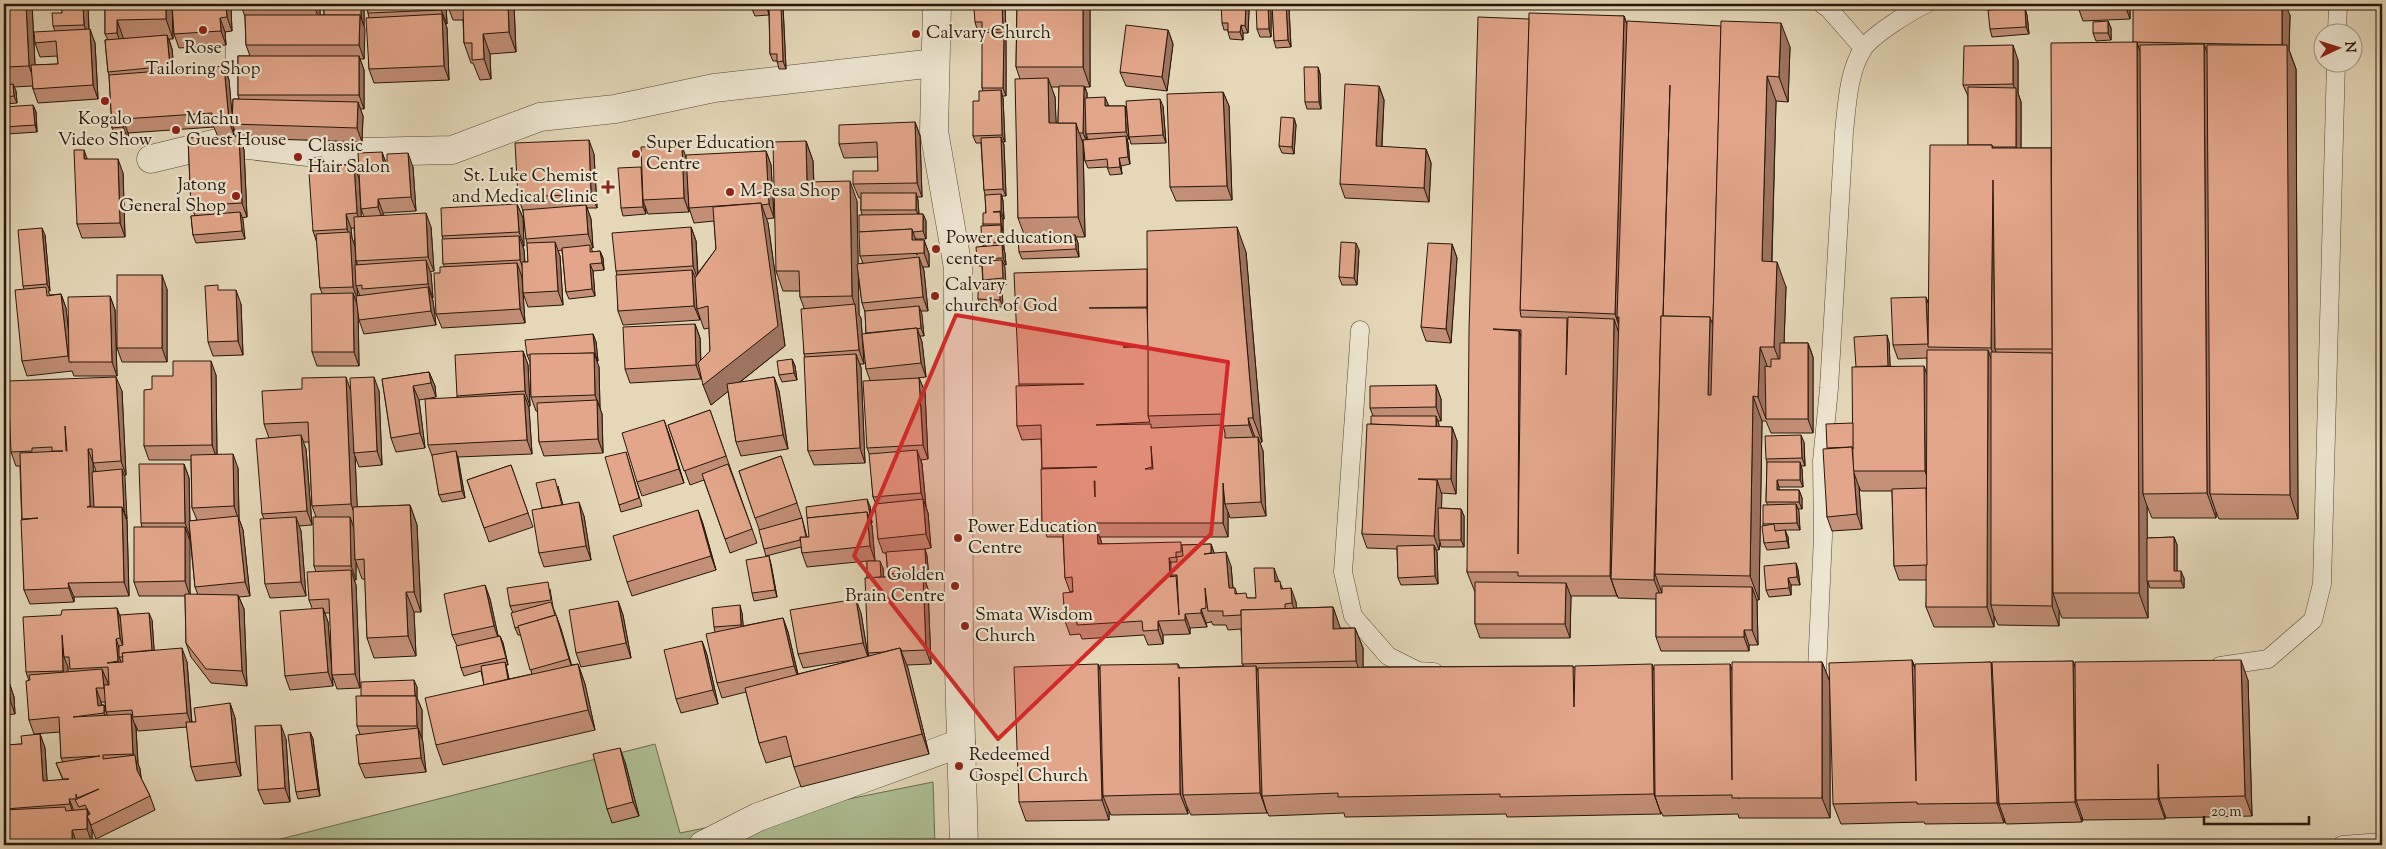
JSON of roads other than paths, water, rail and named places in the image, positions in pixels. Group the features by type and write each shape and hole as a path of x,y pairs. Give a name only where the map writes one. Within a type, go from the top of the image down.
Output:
{"street":[{"path":"234,144 240,63 240,4"},
{"path":"937,4 934,131 958,268 961,743 964,845"},
{"path":"151,159 221,142 317,153 452,150 540,117 615,109 714,88 935,63"},
{"path":"703,845 758,817 961,743"}],"lane":[{"path":"1822,4 1829,9 1864,48"},
{"path":"1817,670 1823,536 1822,462 1829,388 1844,132 1854,73 1864,48 1906,13 1926,4"},
{"path":"2337,22 2338,4"},
{"path":"2201,668 2268,659 2312,620 2322,584 2336,72"},
{"path":"1360,330 1343,572 1354,616 1388,656 1418,671 1452,673"},
{"path":"1797,670 1837,670"},
{"path":"2342,845 2382,842"}],"place":[{"name":"Rose Tailoring Shop","path":"203,30"},
{"name":"Calvary Church","path":"916,34"},
{"name":"Kogalo Video Show","path":"105,101"},
{"name":"Machu Guest House","path":"176,130"},
{"name":"Super Education Centre","path":"636,154"},
{"name":"Classic Hair Salon","path":"298,157"},
{"name":"St. Luke Chemist and Medical Clinic","path":"608,187"},
{"name":"M-Pesa Shop","path":"730,192"},
{"name":"Jatong General Shop","path":"236,196"},
{"name":"Power education center","path":"936,249"},
{"name":"Calvary church of God","path":"935,296"},
{"name":"Power Education Centre","path":"958,538"},
{"name":"Golden Brain Centre","path":"955,586"},
{"name":"Smata Wisdom Church","path":"965,626"},
{"name":"Redeemed Gospel Church","path":"959,766"}]}
